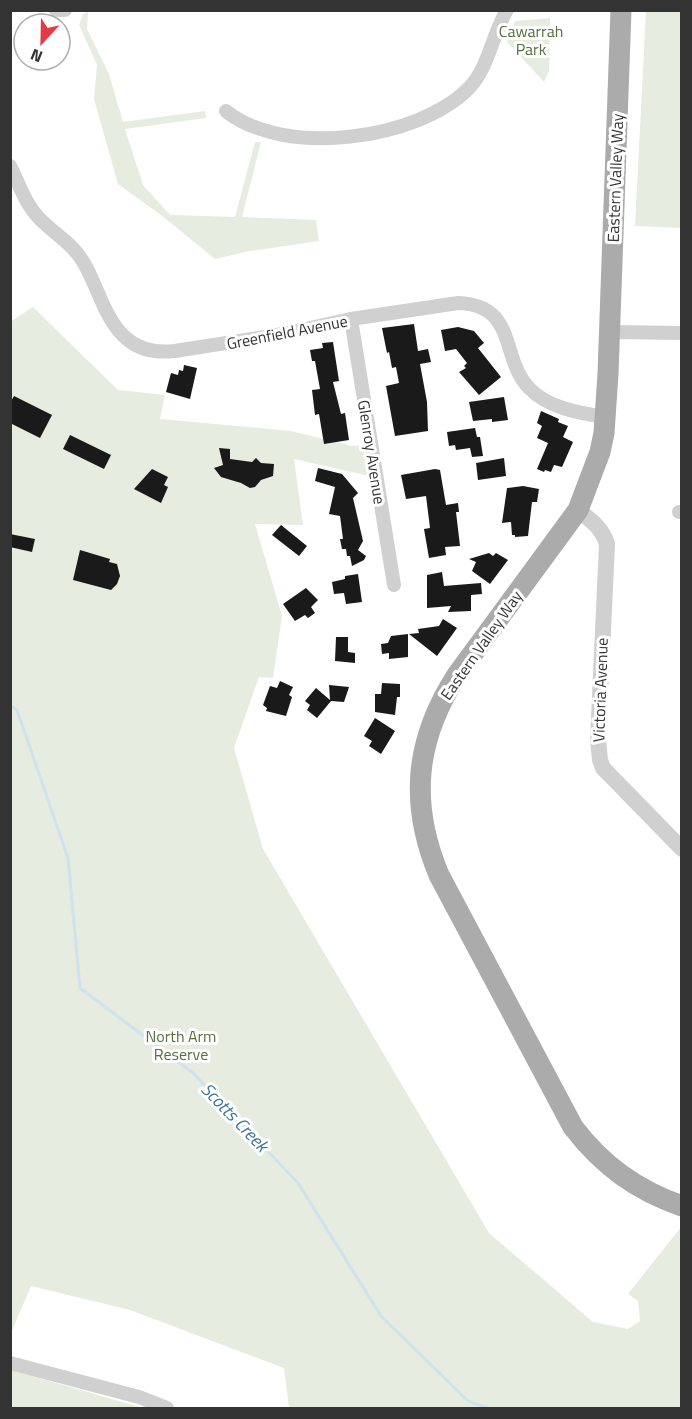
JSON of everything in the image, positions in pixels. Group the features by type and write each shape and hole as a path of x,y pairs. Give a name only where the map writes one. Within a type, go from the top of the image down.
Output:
{"main road":[{"name":"Eastern Valley Way","path":"621,10 610,332 605,417 600,452 579,510 457,675 441,702 429,728 419,789 421,815 432,858 448,893 573,1127 603,1161 622,1177 642,1190 681,1206"}],"street":[{"path":"56,10 65,10"},
{"path":"226,111 238,121 256,130 288,136 349,136 381,132 411,123 446,108 471,86 482,71 507,10"},
{"name":"Greenfield Avenue","path":"10,166 28,204 38,217 71,245 83,261 115,326 127,340 142,349 158,352 185,350 273,336 351,319 469,303 491,314 505,333 518,371 530,390 567,409 605,417"},
{"name":"Glenroy Avenue","path":"351,319 393,585"},
{"path":"610,332 681,333"},
{"name":"Victoria Avenue","path":"579,510 604,534 607,544 598,739 600,760 610,776 681,849"},
{"path":"10,1363 139,1397 167,1408"}],"green space":[{"path":"646,11 681,11 681,228 635,226"},
{"path":"88,12 87,29 109,74 123,122 205,111 206,118 125,129 143,185 170,215 235,217 255,142 261,142 242,217 316,220 319,241 250,251 215,259 118,184 94,99 97,65 79,25 83,14"},
{"name":"Cawarrah Park","path":"550,18 549,71 544,82 507,42 515,21"},
{"name":"North Arm Reserve","path":"33,307 118,390 165,395 160,419 291,431 352,446 362,445 369,476 294,459 303,525 255,524 282,616 273,678 259,677 234,748 263,849 489,1233 593,1322 628,1329 640,1321 638,1301 628,1294 681,1227 681,1408 289,1408 284,1368 130,1310 31,1286 11,1333 10,322"},
{"path":"11,1370 143,1408 11,1408"}],"building":[{"path":"414,324 418,351 428,349 431,362 420,364 427,402 428,431 395,436 386,386 399,383 396,367 392,368 389,352 387,353 382,328"},
{"path":"458,327 474,331 484,343 478,348 501,377 479,395 459,372 466,368 464,366 467,363 456,349 445,351 441,330"},
{"path":"333,342 339,381 333,382 341,414 345,413 349,440 324,444 319,414 315,415 312,390 320,389 315,361 312,361 310,350 323,348 322,343"},
{"path":"184,365 197,368 190,399 166,392 171,373 178,375 179,370 183,371"},
{"path":"14,396 52,415 40,438 10,423 10,403"},
{"path":"504,397 508,420 473,421 469,402"},
{"path":"541,411 568,426 563,437 573,442 562,467 554,465 551,472 537,469 548,443 537,438 542,426 537,423"},
{"path":"475,428 477,437 480,437 483,456 472,457 470,448 456,450 455,445 449,446 447,432"},
{"path":"70,435 111,455 104,469 63,449"},
{"path":"219,448 230,449 230,459 252,462 256,458 261,463 274,464 273,476 261,480 255,487 250,488 221,477 214,468 223,465"},
{"path":"504,458 506,476 478,480 476,463"},
{"path":"318,468 342,474 358,493 353,498 363,541 358,550 366,556 364,560 352,566 346,549 342,549 340,516 329,514 335,487 315,481"},
{"path":"152,469 168,477 164,485 168,487 161,503 134,489"},
{"path":"440,470 446,505 458,503 459,512 456,512 460,546 445,547 446,555 429,558 424,529 430,528 426,496 406,499 401,475"},
{"path":"523,486 539,489 537,502 532,502 528,536 515,537 512,535 511,522 502,523 507,488"},
{"path":"281,525 307,546 299,556 272,535"},
{"path":"10,534 35,539 32,552 10,547"},
{"path":"80,550 110,559 109,562 117,564 120,576 117,584 111,590 73,580"},
{"path":"489,553 493,556 496,553 508,560 490,584 472,571 476,562 469,559"},
{"path":"442,572 444,586 481,583 482,594 471,595 471,611 448,612 451,606 427,608 427,575"},
{"path":"358,574 362,602 346,604 344,593 334,594 332,582 345,579 345,576"},
{"path":"306,588 318,600 311,607 315,613 308,618 305,615 295,621 283,604"},
{"path":"443,619 457,628 437,656 409,634 419,633 418,629 439,626"},
{"path":"408,634 408,657 389,659 389,653 382,654 381,644 388,643 391,636"},
{"path":"336,637 348,637 348,652 355,653 355,663 335,661"},
{"path":"280,681 293,687 289,695 292,697 286,716 266,711 267,708 263,705 270,686 277,688"},
{"path":"382,683 400,684 400,697 397,697 395,715 375,712 375,694 381,694"},
{"path":"329,685 349,687 344,702 331,701 317,718 307,710 310,705 305,701 316,688 330,700"},
{"path":"375,718 395,731 381,754 369,746 372,741 364,736"}],"waterway":[{"name":"Scotts Creek","path":"10,705 17,710 68,858 80,988 193,1073 298,1183 381,1316 468,1401 487,1408"}]}
